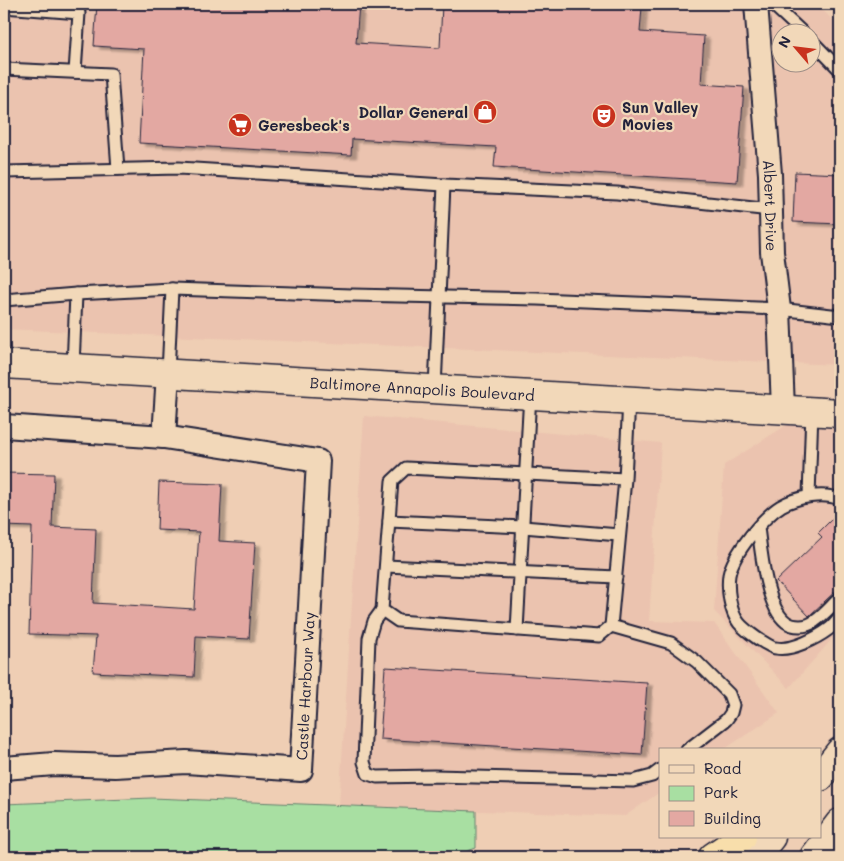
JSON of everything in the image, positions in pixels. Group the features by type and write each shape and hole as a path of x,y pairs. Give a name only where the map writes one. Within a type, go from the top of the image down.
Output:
{"highway":[{"path":"713,857 741,838"}],"main road":[{"name":"Baltimore Annapolis Boulevard","path":"4,364 840,412"},
{"path":"822,774 840,752"},
{"path":"814,857 840,823"},
{"path":"755,857 770,838"}],"street":[{"name":"Albert Drive","path":"756,4 770,174 772,252 779,308 783,409"},
{"path":"164,437 168,372"},
{"name":"Castle Harbour Way","path":"4,426 164,437 318,461 301,770 186,762 115,766 54,764 4,768"}],"lane":[{"path":"772,4 791,22"},
{"path":"4,7 79,13 75,72"},
{"path":"822,51 840,70"},
{"path":"4,69 111,74 118,169"},
{"path":"4,172 179,168 444,185 617,193 771,210"},
{"path":"435,388 444,185"},
{"path":"168,372 172,288"},
{"path":"4,300 172,288 779,308 840,316"},
{"path":"73,367 76,294"},
{"path":"517,630 530,394"},
{"path":"382,610 398,621 599,636 611,626 629,400"},
{"path":"809,496 812,411"},
{"path":"624,479 406,468 392,481 382,610 374,621 369,638 364,762 368,774 376,776 633,780 652,776 659,771"},
{"path":"840,499 834,496 809,496 782,506 767,516 736,556 729,575 729,600 738,623 757,639 776,648 798,646 830,628 840,618"},
{"path":"389,521 619,535"},
{"path":"758,527 762,564 767,586 778,614 786,622 794,626 805,626 814,622 840,598"},
{"path":"386,566 616,577"},
{"path":"611,626 671,643 697,662 729,694 734,705 726,720 690,748"}],"shaded area":[{"path":"4,4 816,4 840,27 840,365 4,329"},
{"path":"840,391 840,630 789,688 714,611 724,465"},
{"path":"364,416 661,443 649,621 714,623 779,713 726,748 659,748 659,793 625,816 339,806"}],"green space":[{"path":"152,798 476,811 476,848 451,857 4,857 4,804"}],"building":[{"path":"97,4 359,4 356,43 440,48 442,4 583,4 642,7 640,32 704,36 701,84 744,87 737,182 494,167 496,147 352,139 351,155 139,143 144,49 94,46"},
{"path":"795,172 840,174 840,224 793,222"},
{"path":"4,473 54,474 52,527 96,529 93,603 194,609 199,532 157,530 159,482 222,484 219,541 255,543 249,639 196,636 194,677 93,672 96,636 29,634 32,527 4,526"},
{"path":"840,511 840,587 809,616 776,581 822,537 818,533"},
{"path":"385,667 647,683 642,755 380,739"}],"place":[{"name":"Dollar General","path":"485,112"},
{"name":"Sun Valley Movies","path":"604,116"},
{"name":"Geresbeck's","path":"240,125"}]}
